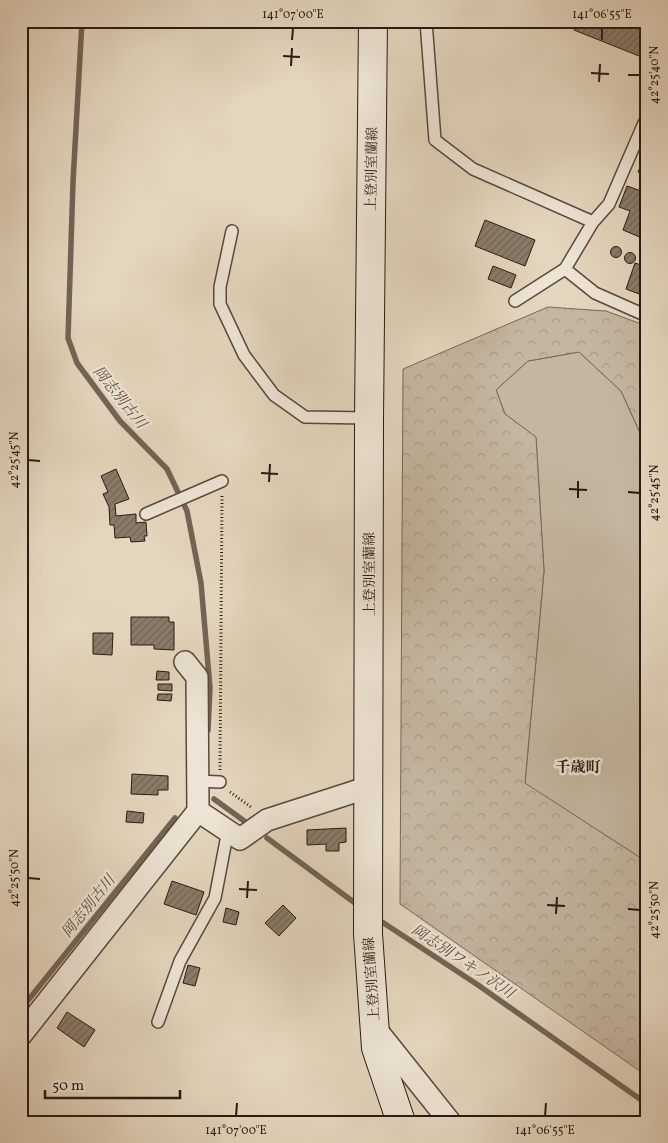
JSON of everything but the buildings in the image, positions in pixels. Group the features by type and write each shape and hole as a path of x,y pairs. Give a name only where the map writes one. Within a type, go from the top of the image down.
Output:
{"main road":[{"name":"上登別室蘭線","path":"373,21 369,418 368,934 376,1048 401,1122"}],"street":[{"path":"21,1035 198,811 196,781 197,678 185,662"},
{"path":"198,811 240,839 267,820 369,787"},
{"path":"374,1028 450,1122"}],"lane":[{"path":"426,21 435,140 473,169 593,222"},
{"path":"515,301 566,269 593,222 609,204 644,123 647,124"},
{"path":"232,231 220,287 220,304 244,355 274,395 305,417 369,418"},
{"path":"566,269 595,293 647,316"},
{"path":"146,514 222,481"},
{"path":"196,781 220,782"},
{"path":"158,1022 180,961 215,898 228,830"}],"path":[{"path":"222,481 220,782 267,820"}],"green space":[{"path":"548,307 606,311 647,326 647,448 621,391 579,352 528,361 496,390 505,414 536,437 544,571 525,783 647,862 647,1076 400,904 403,369"},
{"path":"579,352 621,391 647,448 647,862 525,784 544,571 536,438 505,414 496,390 528,361"}],"waterway":[{"name":"岡志別古川","path":"82,21 73,182 68,338 77,363 120,421 167,469 187,511 201,583 210,688 208,730"},
{"name":"岡志別ワキノ沢川","path":"214,799 247,823"},
{"name":"岡志別古川","path":"21,1009 175,818"},
{"name":"岡志別ワキノ沢川","path":"267,838 359,906"},
{"name":"岡志別ワキノ沢川","path":"376,918 478,985 647,1104"}],"district":[{"name":"千歳町","path":"578,767"}]}
